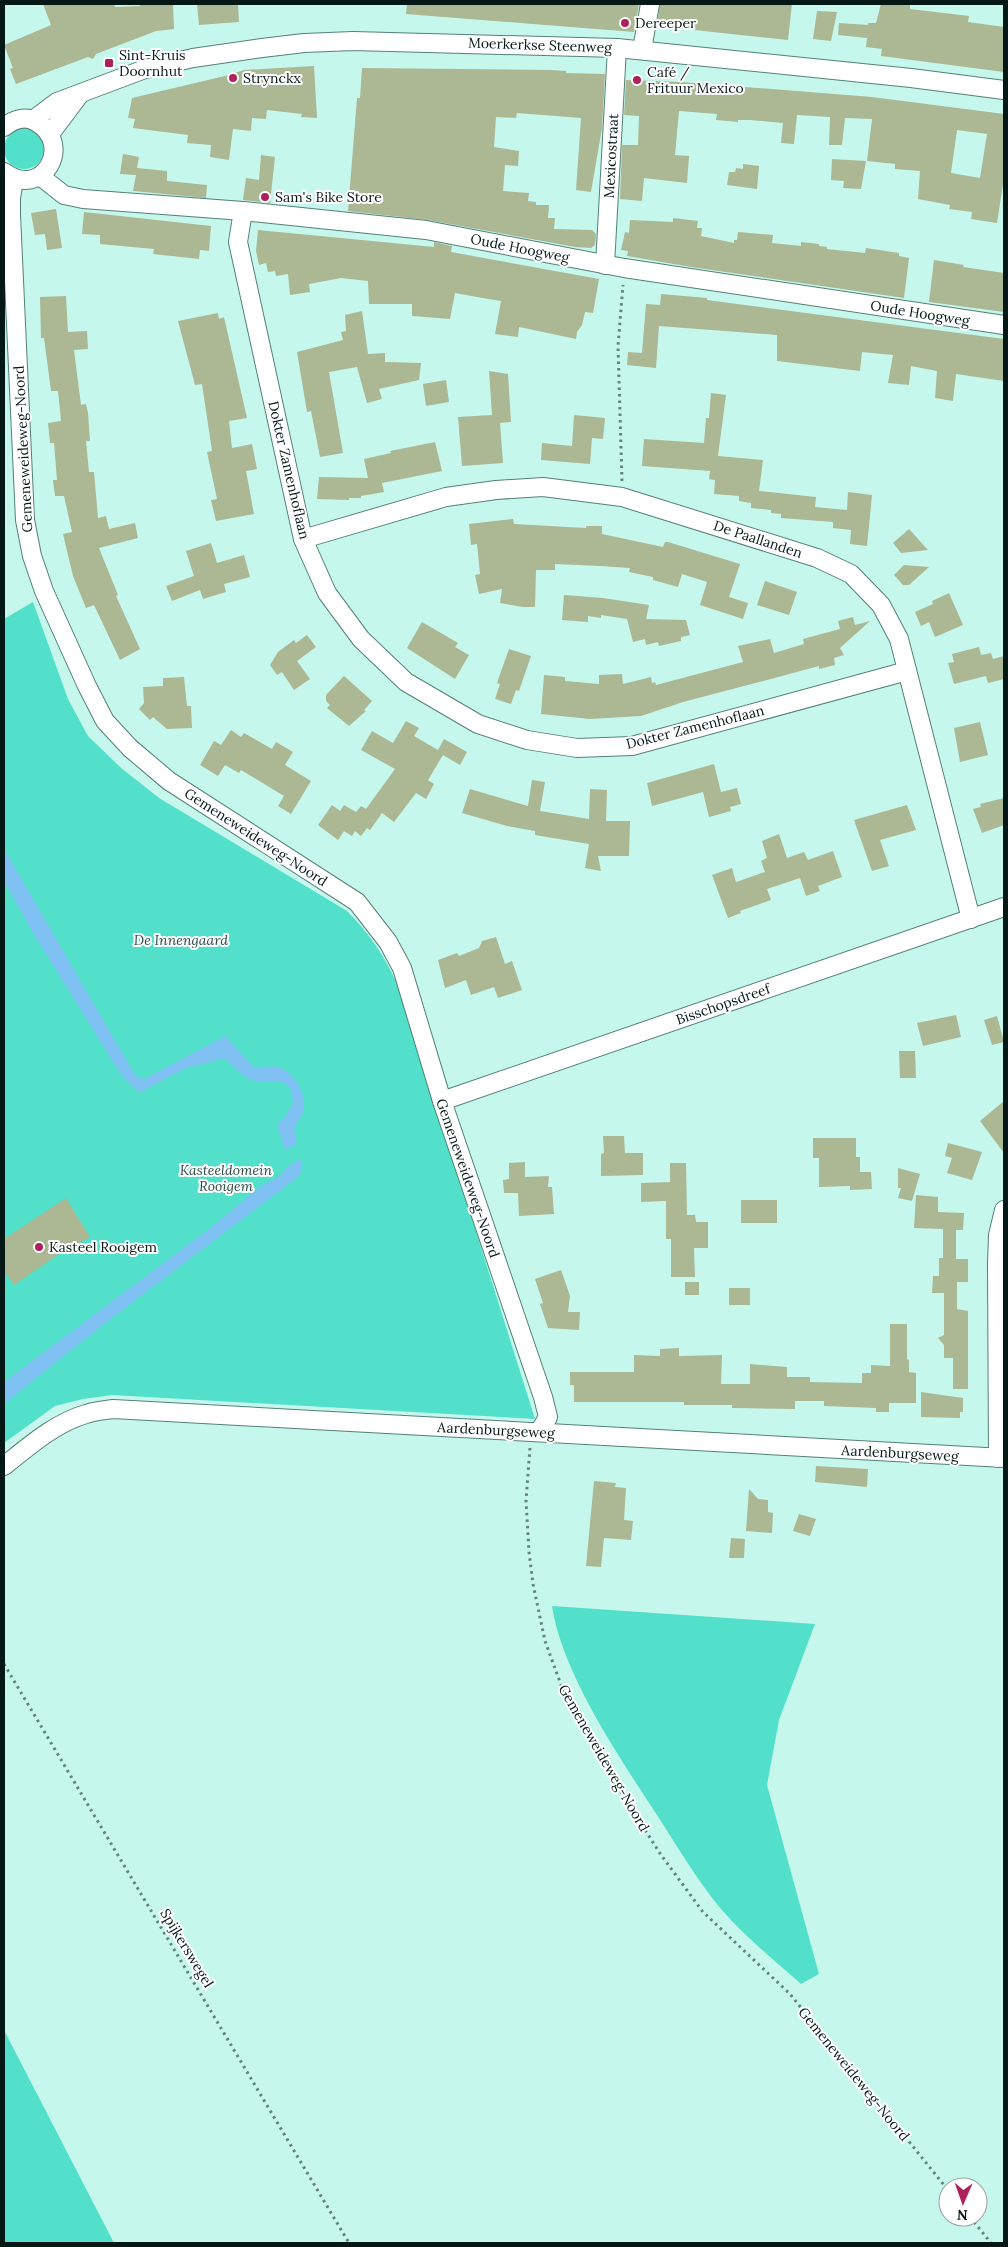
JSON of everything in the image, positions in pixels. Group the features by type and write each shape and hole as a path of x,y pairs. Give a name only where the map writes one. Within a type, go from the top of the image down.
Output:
{"street":[{"path":"642,50 650,4"},
{"name":"Moerkerkse Steenweg","path":"33,120 57,102 145,69 193,58 304,43 352,41 617,48 901,77 1004,90"},
{"name":"Mexicostraat","path":"605,264 617,48"},
{"path":"50,134 80,94"},
{"path":"6,120 24,118 33,120 43,126 50,134 54,147 51,163 40,176 29,181 9,176"},
{"name":"Gemeneweideweg-Noord","path":"9,176 25,520 32,556 44,590 86,686 105,721 130,748 169,781 357,902 388,942 402,968 442,1101 543,1397 548,1417 539,1432"},
{"name":"Oude Hoogweg","path":"40,176 64,195 83,199 243,211 426,230 624,268 1004,325"},
{"name":"Dokter Zamenhoflaan","path":"243,211 238,242 303,539 327,594 361,639 406,682 478,724 527,740 577,748 632,746 907,671"},
{"name":"De Paallanden","path":"303,539 446,497 496,490 543,487 622,497 817,558 851,574 881,605 899,639 970,919"},
{"name":"Bisschopsdreef","path":"442,1101 1004,907"},
{"path":"1001,1458 996,1263 998,1234 1004,1210"},
{"name":"Aardenburgseweg","path":"4,1466 32,1443 61,1424 86,1414 113,1409 1001,1458"}],"path":[{"path":"622,497 618,346 624,268"},
{"name":"Gemeneweideweg-Noord","path":"539,1432 531,1444 527,1474 526,1500 529,1552 545,1641 564,1693 645,1830 702,1912 790,1994 938,2178"},
{"name":"Spijkerswegel","path":"4,1664 349,2243"},
{"path":"978,2227 991,2243"}],"green space":[{"path":"28,129 35,132 41,138 44,149 43,157 35,166 28,169 20,169 13,166 5,157 4,145 7,138 16,130"},
{"name":"Kasteeldomein Rooigem","path":"33,602 68,699 88,736 120,767 159,798 347,911 364,929 385,959 401,993 535,1419 112,1395 83,1399 55,1406 4,1443 4,619"},
{"path":"552,1606 815,1624 779,1720 767,1785 819,1974 801,1984 739,1929 704,1886 626,1767 594,1714 567,1659"},
{"path":"4,2030 114,2243 4,2243"}],"water":[{"path":"4,849 135,1075 144,1079 225,1036 255,1068 278,1067 284,1069 294,1078 304,1101 303,1113 295,1130 297,1144 285,1150 277,1125 285,1117 293,1103 291,1090 282,1081 262,1082 249,1079 224,1058 184,1069 139,1093 122,1076 33,933 4,881"},
{"path":"302,1158 302,1173 294,1180 100,1327 4,1404 4,1382 213,1226 258,1188 282,1174 287,1167"}],"building":[{"path":"43,4 114,4 115,7 140,6 140,4 173,4 174,29 156,31 96,54 93,59 88,57 16,84 10,69 13,68 4,45 51,25"},
{"path":"197,4 238,4 239,22 199,25"},
{"path":"407,4 639,4 634,32 406,14"},
{"path":"660,4 792,4 788,40 657,26"},
{"path":"881,4 910,5 910,9 969,16 968,22 1004,27 1004,72 881,56 882,49 866,47 867,38 838,35 839,23 868,25 868,23 876,23"},
{"path":"817,11 837,12 831,41 813,39"},
{"path":"314,66 317,118 301,117 302,114 267,110 266,119 252,118 251,131 233,129 229,160 210,157 211,145 187,143 188,135 133,128 135,119 128,118 132,98 244,70"},
{"path":"362,68 551,70 566,71 566,73 605,74 602,128 591,192 576,190 581,118 517,113 516,118 496,117 494,147 519,151 518,166 505,165 503,191 529,193 528,201 536,202 536,205 549,205 548,218 555,218 554,229 592,230 596,234 595,245 591,248 575,247 428,220 348,211 357,98 360,98"},
{"path":"626,80 681,82 872,97 1004,114 1004,177 997,223 971,219 972,212 949,209 950,205 918,199 920,171 895,169 895,164 867,161 872,119 845,118 842,145 829,145 830,117 797,115 794,144 781,143 783,123 750,120 738,120 738,122 716,120 717,114 679,111 675,155 689,156 687,183 644,178 642,201 620,199 622,145 638,145 639,116 624,115","holes":["957,130 987,134 980,178 951,173"]},
{"path":"123,154 139,157 137,168 167,171 167,181 207,185 206,198 133,191 136,175 120,174"},
{"path":"261,155 275,157 270,203 243,200 246,178 259,180"},
{"path":"832,159 866,161 861,189 843,188 844,181 831,180"},
{"path":"743,164 759,166 757,189 727,185 729,172 735,172 736,168 743,169"},
{"path":"56,209 62,248 47,250 45,234 35,235 31,213"},
{"path":"84,212 211,226 209,251 200,250 199,259 153,254 154,249 100,244 100,235 82,234"},
{"path":"673,218 698,221 697,228 702,228 701,236 734,243 734,240 737,240 738,232 773,235 772,243 801,246 801,242 819,244 819,246 827,247 827,249 865,253 866,248 899,253 899,256 909,258 904,298 691,267 627,256 628,251 621,250 625,232 629,233 630,220 673,222"},
{"path":"258,230 434,247 434,242 452,246 451,252 599,279 593,313 585,312 576,339 519,327 518,337 495,334 501,301 455,293 450,319 412,316 412,304 369,304 368,281 341,278 309,284 310,292 290,295 288,274 276,276 275,271 268,272 266,263 259,265 256,251"},
{"path":"934,260 964,265 963,267 1004,273 1004,312 929,302"},
{"path":"661,294 707,298 707,300 1004,339 1004,381 956,374 953,401 935,398 937,371 911,366 909,385 888,383 893,355 862,352 860,371 777,361 777,335 659,326 656,368 627,365 628,352 642,353 646,304 660,305"},
{"path":"66,296 68,332 87,331 88,349 74,350 81,405 86,404 88,413 90,441 86,441 89,472 94,472 98,518 106,516 109,529 135,523 138,538 99,548 118,595 116,596 140,649 120,660 94,605 86,608 73,576 63,534 72,532 64,496 55,496 53,480 57,480 54,443 50,443 48,423 61,421 58,391 51,391 44,338 41,338 40,297"},
{"path":"362,311 368,354 385,353 385,362 421,363 419,380 379,389 382,399 367,403 357,367 329,372 343,453 320,457 311,411 307,412 297,352 343,340 341,332 346,331 345,315"},
{"path":"218,313 219,319 224,317 247,418 229,421 232,448 252,444 257,469 246,471 254,514 216,521 211,500 217,499 207,452 212,451 202,384 195,385 178,321"},
{"path":"489,371 508,374 511,422 500,423 503,463 462,466 458,417 492,415"},
{"path":"446,380 449,402 426,406 423,384"},
{"path":"711,393 726,395 718,456 763,460 759,491 816,497 815,507 847,510 848,492 872,495 867,546 850,544 851,530 833,528 833,522 781,518 781,514 771,513 771,510 751,508 751,503 739,501 739,496 714,494 715,480 709,479 710,471 642,466 644,439 704,443"},
{"path":"574,415 605,418 603,439 592,438 590,464 541,460 542,443 572,446"},
{"path":"435,442 442,471 382,483 384,492 361,496 361,498 349,498 349,500 317,499 319,477 368,478 364,459 391,453 390,451"},
{"path":"513,519 514,524 586,528 586,526 602,526 602,534 663,547 665,542 668,542 740,564 729,597 748,603 743,619 700,605 707,582 682,574 678,587 653,580 653,577 629,572 630,568 555,564 555,570 536,570 535,607 500,603 502,589 479,594 475,575 480,574 477,544 471,545 469,524"},
{"path":"909,529 928,550 901,553 893,543"},
{"path":"211,543 217,563 244,555 250,577 224,584 226,592 203,599 200,590 172,601 166,586 194,576 186,551"},
{"path":"904,565 929,567 909,585 903,585 894,575"},
{"path":"765,581 797,592 789,615 757,605"},
{"path":"949,593 963,625 935,637 929,622 921,626 915,612 933,604 932,601"},
{"path":"564,595 603,598 649,605 646,619 686,620 690,635 681,637 681,641 659,646 658,642 646,645 645,639 633,642 627,619 601,615 601,618 588,616 588,622 562,620"},
{"path":"853,617 855,625 870,621 840,648 844,655 834,658 835,665 819,669 819,666 683,702 641,716 590,719 541,714 544,675 565,677 565,681 599,684 599,675 622,674 623,684 651,677 652,683 655,682 656,685 743,662 738,646 770,639 774,653 804,644 803,639 840,629 838,621"},
{"path":"422,622 458,643 455,647 469,655 455,679 407,648"},
{"path":"307,635 316,647 297,661 310,679 294,690 282,672 277,675 270,665 278,652 294,640 296,643"},
{"path":"979,647 981,655 991,653 993,659 1004,656 1004,679 988,683 986,676 954,684 948,663 954,662 952,654"},
{"path":"509,649 531,656 519,691 516,690 511,704 495,699 500,684 497,683"},
{"path":"344,676 372,701 364,710 366,711 349,726 327,708 330,705 326,701 326,695"},
{"path":"184,677 187,706 191,706 192,728 167,729 153,717 150,720 139,709 144,703 143,687 163,686 163,678"},
{"path":"406,721 419,728 414,736 438,750 444,739 467,752 460,765 443,755 428,780 434,784 426,799 416,793 394,822 382,813 370,830 367,828 361,836 355,831 352,836 344,831 338,840 318,825 332,805 340,811 344,805 356,812 361,806 366,809 395,769 361,750 372,731 393,743"},
{"path":"980,722 988,755 960,762 954,728"},
{"path":"231,730 241,737 244,733 272,749 276,742 293,752 285,765 311,781 291,814 278,806 284,796 241,770 239,773 225,765 218,776 200,765 214,741 221,745"},
{"path":"714,764 721,792 737,788 741,804 730,807 731,811 709,817 703,792 652,806 647,783"},
{"path":"532,780 545,782 540,811 589,819 590,789 607,790 606,821 630,821 629,856 598,856 601,871 585,868 589,844 535,835 535,831 507,826 462,813 470,789 528,806"},
{"path":"1004,798 1004,825 982,833 973,809 981,807 980,804"},
{"path":"907,805 916,830 880,840 889,866 872,871 854,820"},
{"path":"779,834 787,858 804,852 808,860 833,851 842,877 818,886 820,891 806,896 800,878 767,889 771,900 740,911 741,913 728,918 712,875 732,868 736,882 765,872 761,861 767,858 762,841"},
{"path":"496,937 505,964 512,961 522,990 498,998 494,987 471,995 466,980 445,988 438,960 457,953 459,956 479,948 482,941"},
{"path":"956,1015 961,1037 923,1046 917,1023"},
{"path":"997,1016 1004,1042 992,1045 984,1020"},
{"path":"899,1051 915,1051 916,1078 900,1078"},
{"path":"1004,1101 1004,1153 980,1121"},
{"path":"603,1136 624,1136 625,1153 643,1153 643,1175 601,1176 601,1154 604,1153"},
{"path":"813,1138 856,1138 856,1157 860,1157 860,1172 871,1172 872,1189 850,1190 850,1186 819,1187 819,1158 813,1158"},
{"path":"948,1143 982,1152 972,1180 947,1173 952,1158 945,1156"},
{"path":"525,1162 525,1177 549,1176 548,1187 552,1187 554,1214 519,1216 518,1193 504,1193 503,1180 509,1179 509,1163"},
{"path":"670,1163 686,1163 687,1215 695,1215 696,1222 708,1222 708,1248 694,1248 695,1277 671,1277 671,1239 666,1239 666,1201 641,1202 641,1183 670,1182"},
{"path":"898,1168 920,1174 912,1201 898,1198 901,1188 898,1188"},
{"path":"916,1195 938,1197 938,1212 964,1213 963,1230 956,1230 956,1259 968,1259 968,1282 957,1282 957,1309 968,1311 968,1389 953,1389 953,1358 944,1358 944,1345 938,1338 944,1335 944,1293 932,1293 933,1276 939,1276 939,1258 943,1258 943,1229 914,1228"},
{"name":"Kasteel Rooigem","path":"66,1198 90,1237 59,1254 14,1285 4,1271 4,1239"},
{"path":"741,1200 777,1200 777,1223 741,1223"},
{"path":"561,1270 570,1296 568,1312 580,1312 579,1330 548,1328 540,1304 543,1303 535,1279"},
{"path":"685,1282 699,1282 699,1295 685,1295"},
{"path":"729,1288 750,1288 750,1305 729,1305"},
{"path":"890,1324 907,1324 907,1359 909,1360 909,1372 916,1373 916,1403 889,1403 889,1412 876,1412 876,1408 824,1406 824,1401 795,1401 795,1409 732,1408 732,1405 684,1405 684,1402 574,1402 574,1385 570,1385 570,1372 634,1372 634,1355 660,1356 660,1349 679,1348 679,1356 722,1355 721,1384 750,1384 750,1364 787,1367 787,1377 810,1377 810,1382 862,1383 862,1373 871,1373 871,1365 890,1366"},
{"path":"921,1392 963,1398 963,1412 960,1412 960,1418 921,1417"},
{"path":"816,1466 868,1469 867,1487 815,1482"},
{"path":"594,1481 616,1483 615,1487 626,1488 624,1520 633,1521 631,1540 604,1538 601,1567 586,1566"},
{"path":"749,1489 758,1499 768,1500 768,1512 773,1513 772,1533 746,1531"},
{"path":"799,1514 816,1519 810,1536 793,1531"},
{"path":"731,1538 745,1539 744,1558 729,1558"}],"place":[{"name":"Dereeper","path":"625,23"},
{"name":"Sint-Kruis Doornhut","path":"109,63"},
{"name":"Strynckx","path":"233,78"},
{"name":"Café / Frituur Mexico","path":"637,80"},
{"name":"Sam's Bike Store","path":"265,197"},
{"name":"Kasteel Rooigem","path":"39,1247"}],"park label":[{"name":"De Innengaard","path":"181,940"}]}
